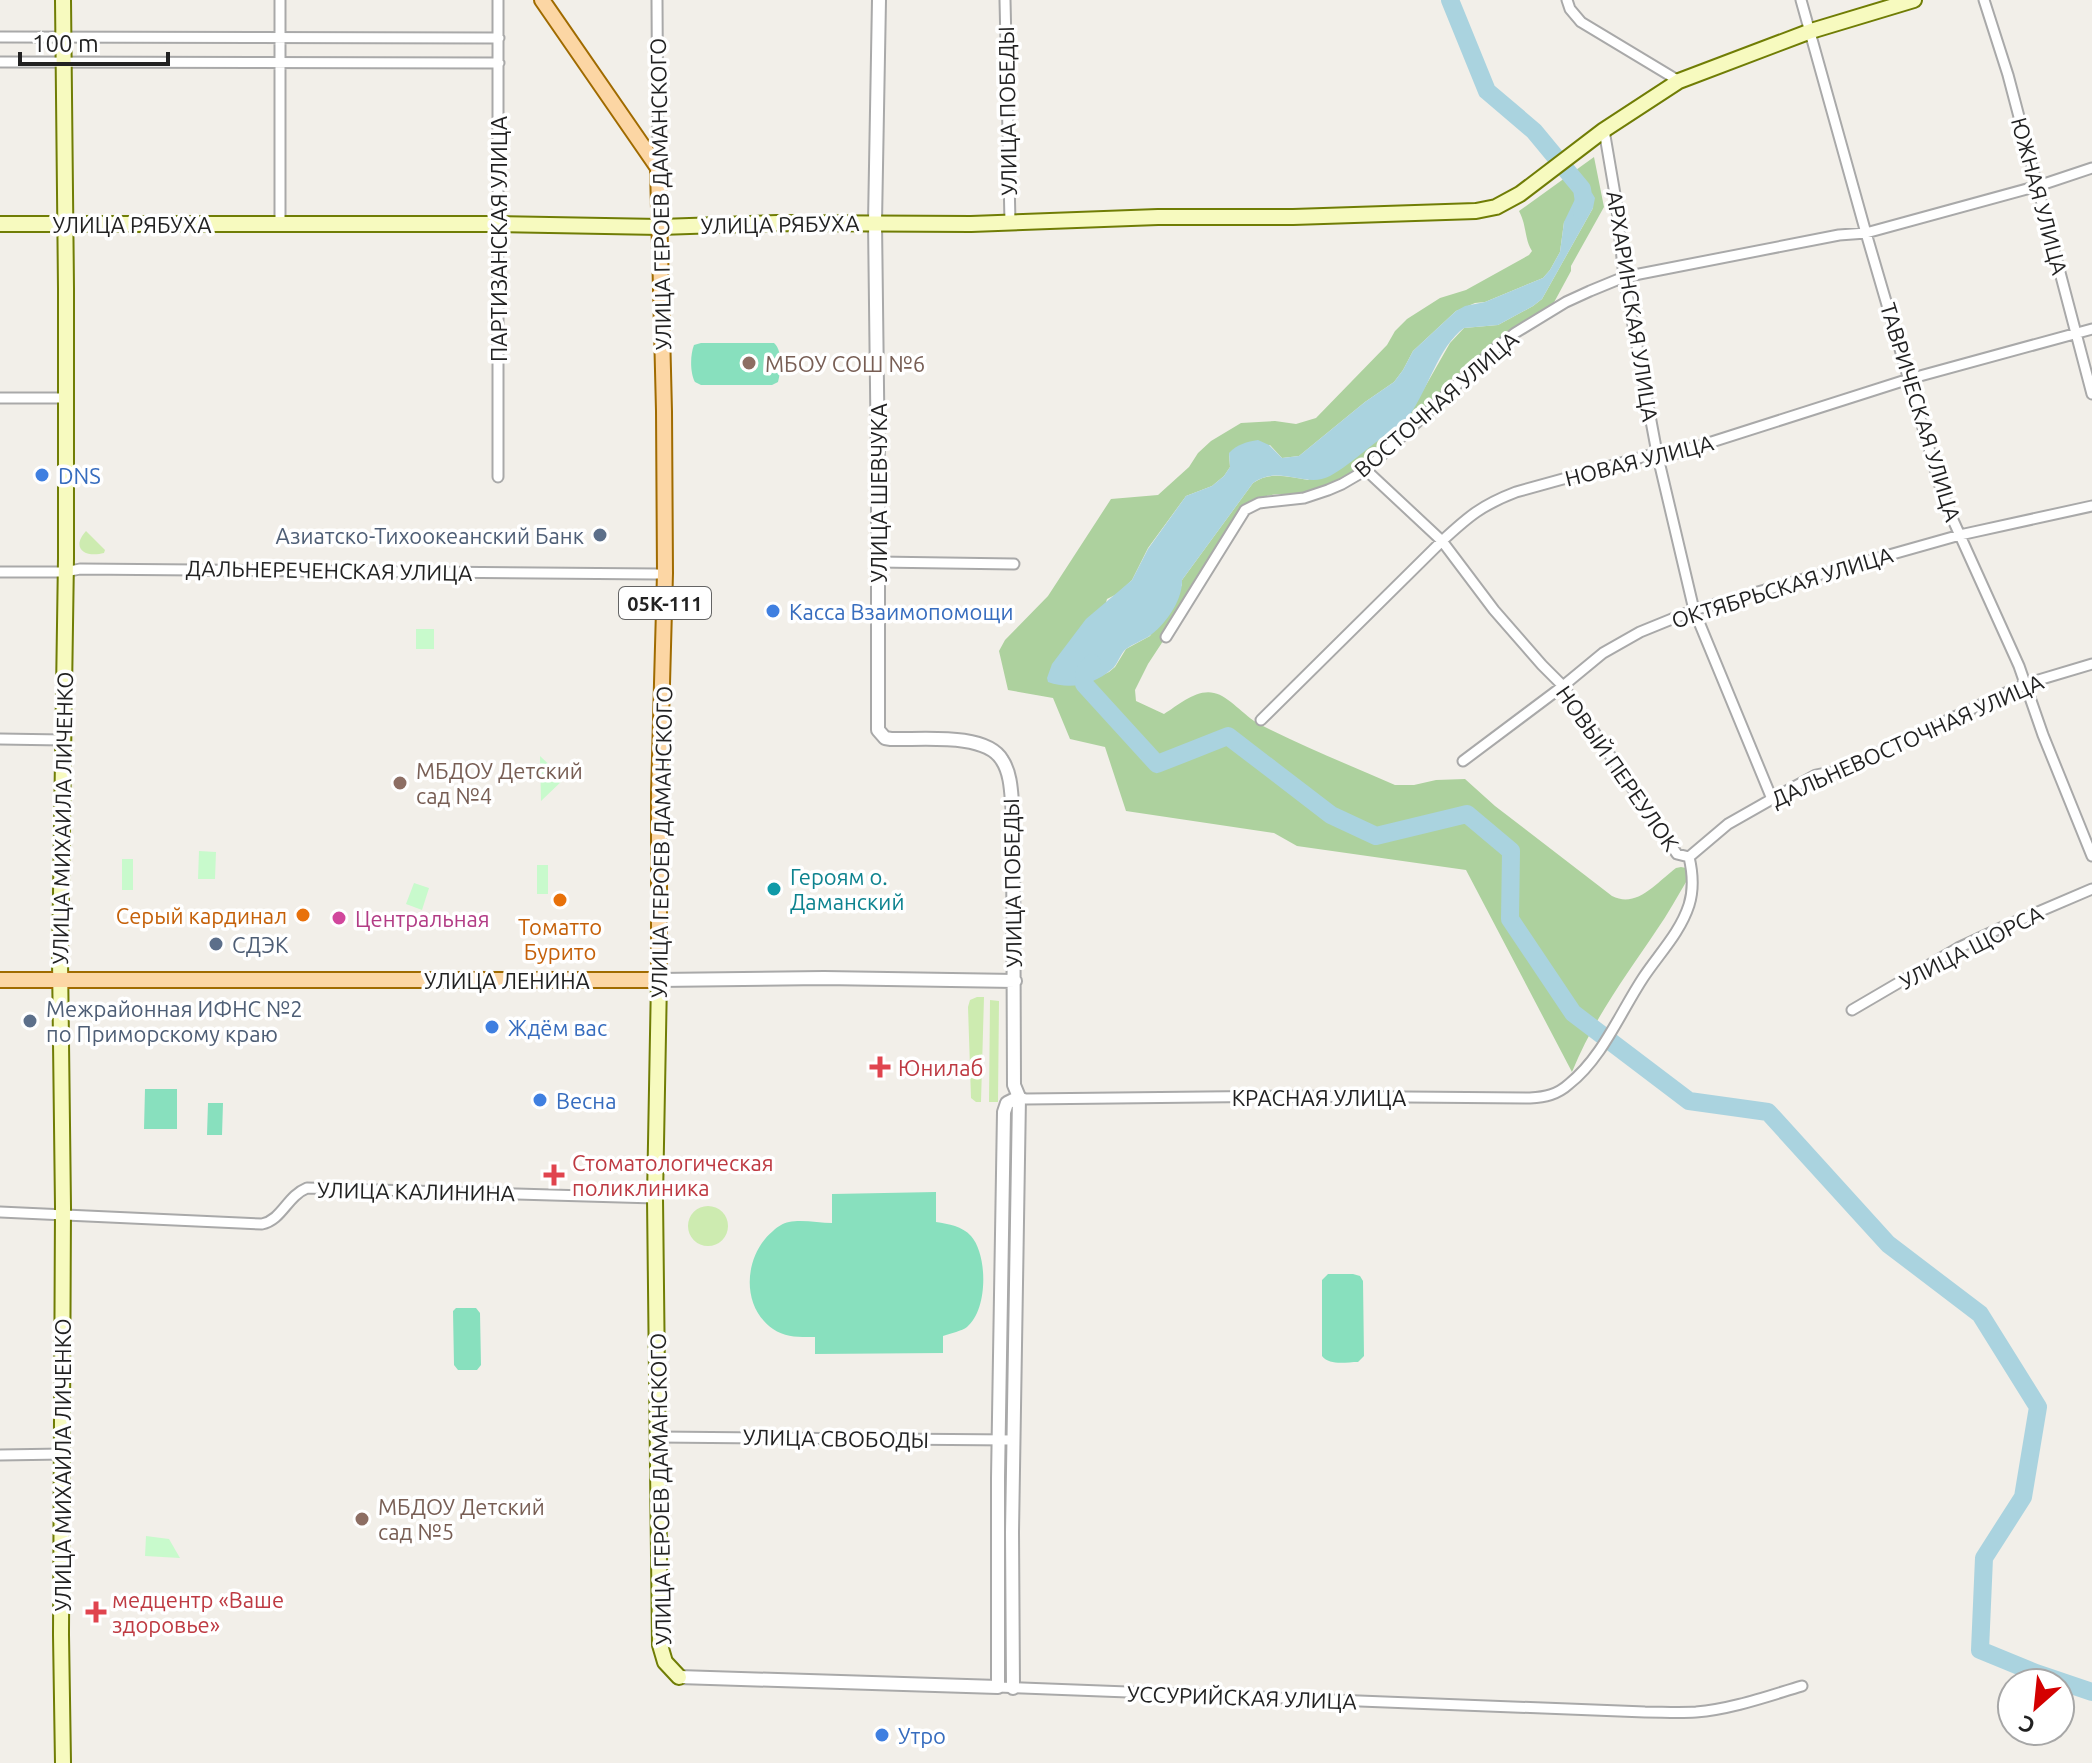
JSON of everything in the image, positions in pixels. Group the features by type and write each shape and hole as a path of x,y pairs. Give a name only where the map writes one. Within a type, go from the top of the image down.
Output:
{"main road":[{"name":"УЛИЦА МИХАИЛА ЛИЧЕНКО","path":"63,0 66,398 61,980 63,1763"},
{"path":"542,0 658,168"},
{"name":"УЛИЦА РЯБУХА","path":"0,224 660,227 875,222 971,224 1476,211 1509,201 1584,144 1679,81 1811,31 1914,0"},
{"name":"УЛИЦА ГЕРОЕВ ДАМАНСКОГО","path":"658,168 665,604 659,794 655,1198 660,1645 665,1662 679,1677"},
{"name":"УЛИЦА ЛЕНИНА","path":"0,980 659,980"}],"street":[{"path":"280,0 280,224"},
{"name":"ПАРТИЗАНСКАЯ УЛИЦА","path":"498,0 498,477"},
{"name":"УЛИЦА ГЕРОЕВ ДАМАНСКОГО","path":"657,0 658,168"},
{"name":"УЛИЦА ШЕВЧУКА","path":"879,0 875,222 876,714 878,730 885,738 891,739"},
{"name":"УЛИЦА ПОБЕДЫ","path":"1005,0 1010,222"},
{"path":"1567,0 1581,22 1679,81"},
{"name":"ТАВРИЧЕСКАЯ УЛИЦА","path":"1801,0 1940,486 2019,666 2092,856"},
{"name":"ЮЖНАЯ УЛИЦА","path":"1984,0 2008,75 2092,394"},
{"path":"0,37 499,38"},
{"path":"0,62 499,63"},
{"name":"АРХАРИНСКАЯ УЛИЦА","path":"1604,130 1616,200 1624,277 1657,453 1694,610 1772,799"},
{"name":"ВОСТОЧНАЯ УЛИЦА","path":"1166,637 1245,510 1259,503 1304,498 1342,484 1366,470 1506,339 1566,302 1624,277 1839,235 1866,233 2092,168"},
{"name":"НОВАЯ УЛИЦА","path":"1261,720 1442,541 1470,515 1494,500 1657,453 1674,454 1909,379 2092,329"},
{"path":"0,398 66,398"},
{"name":"НОВЫЙ ПЕРЕУЛОК","path":"1366,470 1442,541 1494,610 1563,686 1677,854 1689,857 1693,889 1688,909 1600,1049"},
{"name":"ОКТЯБРЬСКАЯ УЛИЦА","path":"1463,761 1603,653 1694,610 1960,535 2092,506"},
{"path":"878,562 1014,564"},
{"name":"ДАЛЬНЕРЕЧЕНСКАЯ УЛИЦА","path":"0,572 175,569 657,574"},
{"name":"ДАЛЬНЕВОСТОЧНАЯ УЛИЦА","path":"1689,857 1728,824 1816,775 1841,770 2025,684 2092,664"},
{"path":"0,739 63,740"},
{"name":"УЛИЦА ПОБЕДЫ","path":"891,739 974,741 983,744 1003,761 1010,783 1013,814 1014,1085 1019,1097 1013,1440 1013,1688"},
{"name":"УЛИЦА ЩОРСА","path":"1852,1010 1958,948 2092,889"},
{"name":"УЛИЦА ЛЕНИНА","path":"659,980 824,978 1015,981"},
{"name":"КРАСНАЯ УЛИЦА","path":"1019,1097 1545,1097 1572,1083 1600,1049"},
{"path":"998,1687 1004,1112 1007,1103 1019,1097"},
{"name":"УЛИЦА КАЛИНИНА","path":"0,1212 262,1224 275,1219 293,1196 307,1188 655,1198"},
{"name":"УЛИЦА СВОБОДЫ","path":"658,1437 1013,1440"},
{"path":"0,1455 63,1454"},
{"name":"УССУРИЙСКАЯ УЛИЦА","path":"679,1677 1658,1712 1712,1710 1802,1686"}],"green space":[{"path":"1594,157 1604,207 1551,308 1516,333 1502,337 1451,380 1358,474 1328,491 1271,495 1255,501 1148,664 1135,690 1136,701 1164,714 1201,693 1220,695 1259,724 1395,785 1465,779 1495,806 1612,896 1621,899 1638,897 1676,868 1686,868 1689,877 1600,1017 1572,1072 1466,870 1297,846 1274,833 1126,811 1105,747 1070,739 1053,698 1008,690 999,651 1005,640 1048,596 1111,499 1158,495 1189,467 1211,441 1241,423 1275,421 1296,424 1316,418 1387,345 1407,319 1440,298 1466,290 1529,255 1532,251 1519,211","holes":["1593,208 1542,299 1498,325 1464,328 1450,343 1421,394 1308,480 1273,476 1253,483 1182,580 1182,585 1150,636 1126,649 1109,672 1084,684 1107,599 1132,580 1148,548 1186,496 1212,486 1224,476 1230,467 1229,453 1270,445 1282,458 1299,456 1394,382 1413,351 1456,311 1543,278 1560,252 1564,222"]},
{"path":"774,343 780,356 778,382 772,385 701,385 695,382 691,369 692,354 694,345"},
{"path":"86,531 105,550 104,553 82,551 81,537"},
{"path":"416,629 434,629 434,649 416,649"},
{"path":"540,756 564,779 541,801"},
{"path":"199,851 216,852 215,879 198,879"},
{"path":"122,859 133,859 133,890 122,890"},
{"path":"537,865 548,865 548,894 537,894"},
{"path":"414,883 429,888 422,910 406,904"},
{"path":"984,997 981,1102 971,1098 968,1007 970,1000"},
{"path":"990,1000 999,1001 998,1102 989,1102"},
{"path":"145,1089 177,1089 177,1129 144,1129"},
{"path":"208,1103 223,1103 222,1135 207,1135"},
{"path":"936,1192 936,1222 959,1228 971,1236 977,1245 983,1269 982,1296 974,1319 965,1328 943,1336 943,1353 815,1354 815,1337 783,1334 762,1319 751,1294 752,1266 763,1241 778,1227 794,1221 832,1223 832,1194"},
{"path":"708,1206 722,1212 728,1226 722,1240 708,1246 694,1240 688,1226 694,1212"},
{"path":"1328,1274 1353,1274 1363,1281 1364,1356 1358,1362 1334,1362 1322,1356 1322,1280"},
{"path":"456,1308 476,1308 480,1313 481,1365 477,1370 458,1370 454,1365 453,1311"},
{"path":"1001,1532 1008,1532 1008,1663 1002,1663"},
{"path":"146,1536 169,1539 180,1558 145,1556"}],"water":[{"path":"1582,189 1592,193 1595,198 1593,208 1542,299 1498,325 1464,328 1447,346 1406,419 1337,472 1321,479 1273,476 1253,483 1182,580 1180,596 1161,626 1126,649 1114,667 1098,679 1073,686 1048,682 1052,664 1086,619 1132,580 1148,549 1186,496 1212,486 1224,476 1230,467 1229,453 1232,450 1258,440 1269,445 1282,458 1299,456 1394,382 1413,351 1456,311 1543,278 1560,252 1564,222"}],"waterway":[{"path":"1450,0 1487,91 1534,131 1582,189 1584,202 1581,210"},
{"path":"1092,663 1085,671 1084,684 1157,764 1228,736 1331,815 1376,836 1467,814 1511,851 1510,919 1573,1013 1689,1101 1768,1112 1888,1244 1980,1314 2038,1407 2023,1497 1984,1558 1980,1650 2092,1692"}],"place":[{"name":"МБОУ СОШ №6","path":"749,363"},
{"name":"DNS","path":"42,475"},
{"name":"Азиатско-Тихоокеанский Банк","path":"600,535"},
{"name":"Касса Взаимопомощи","path":"773,611"},
{"name":"МБДОУ Детский сад №4","path":"400,783"},
{"name":"Героям о. Даманский","path":"774,889"},
{"name":"Томатто Бурито","path":"560,900"},
{"name":"Серый кардинал","path":"303,915"},
{"name":"Центральная","path":"339,918"},
{"name":"СДЭК","path":"216,944"},
{"name":"Межрайонная ИФНС №2 по Приморскому краю","path":"30,1021"},
{"name":"Ждём вас","path":"492,1027"},
{"name":"Юнилаб","path":"880,1067"},
{"name":"Весна","path":"540,1100"},
{"name":"Стоматологическая поликлиника","path":"554,1175"},
{"name":"МБДОУ Детский сад №5","path":"362,1519"},
{"name":"медцентр «Ваше здоровье»","path":"96,1612"},
{"name":"Утро","path":"882,1735"}]}
